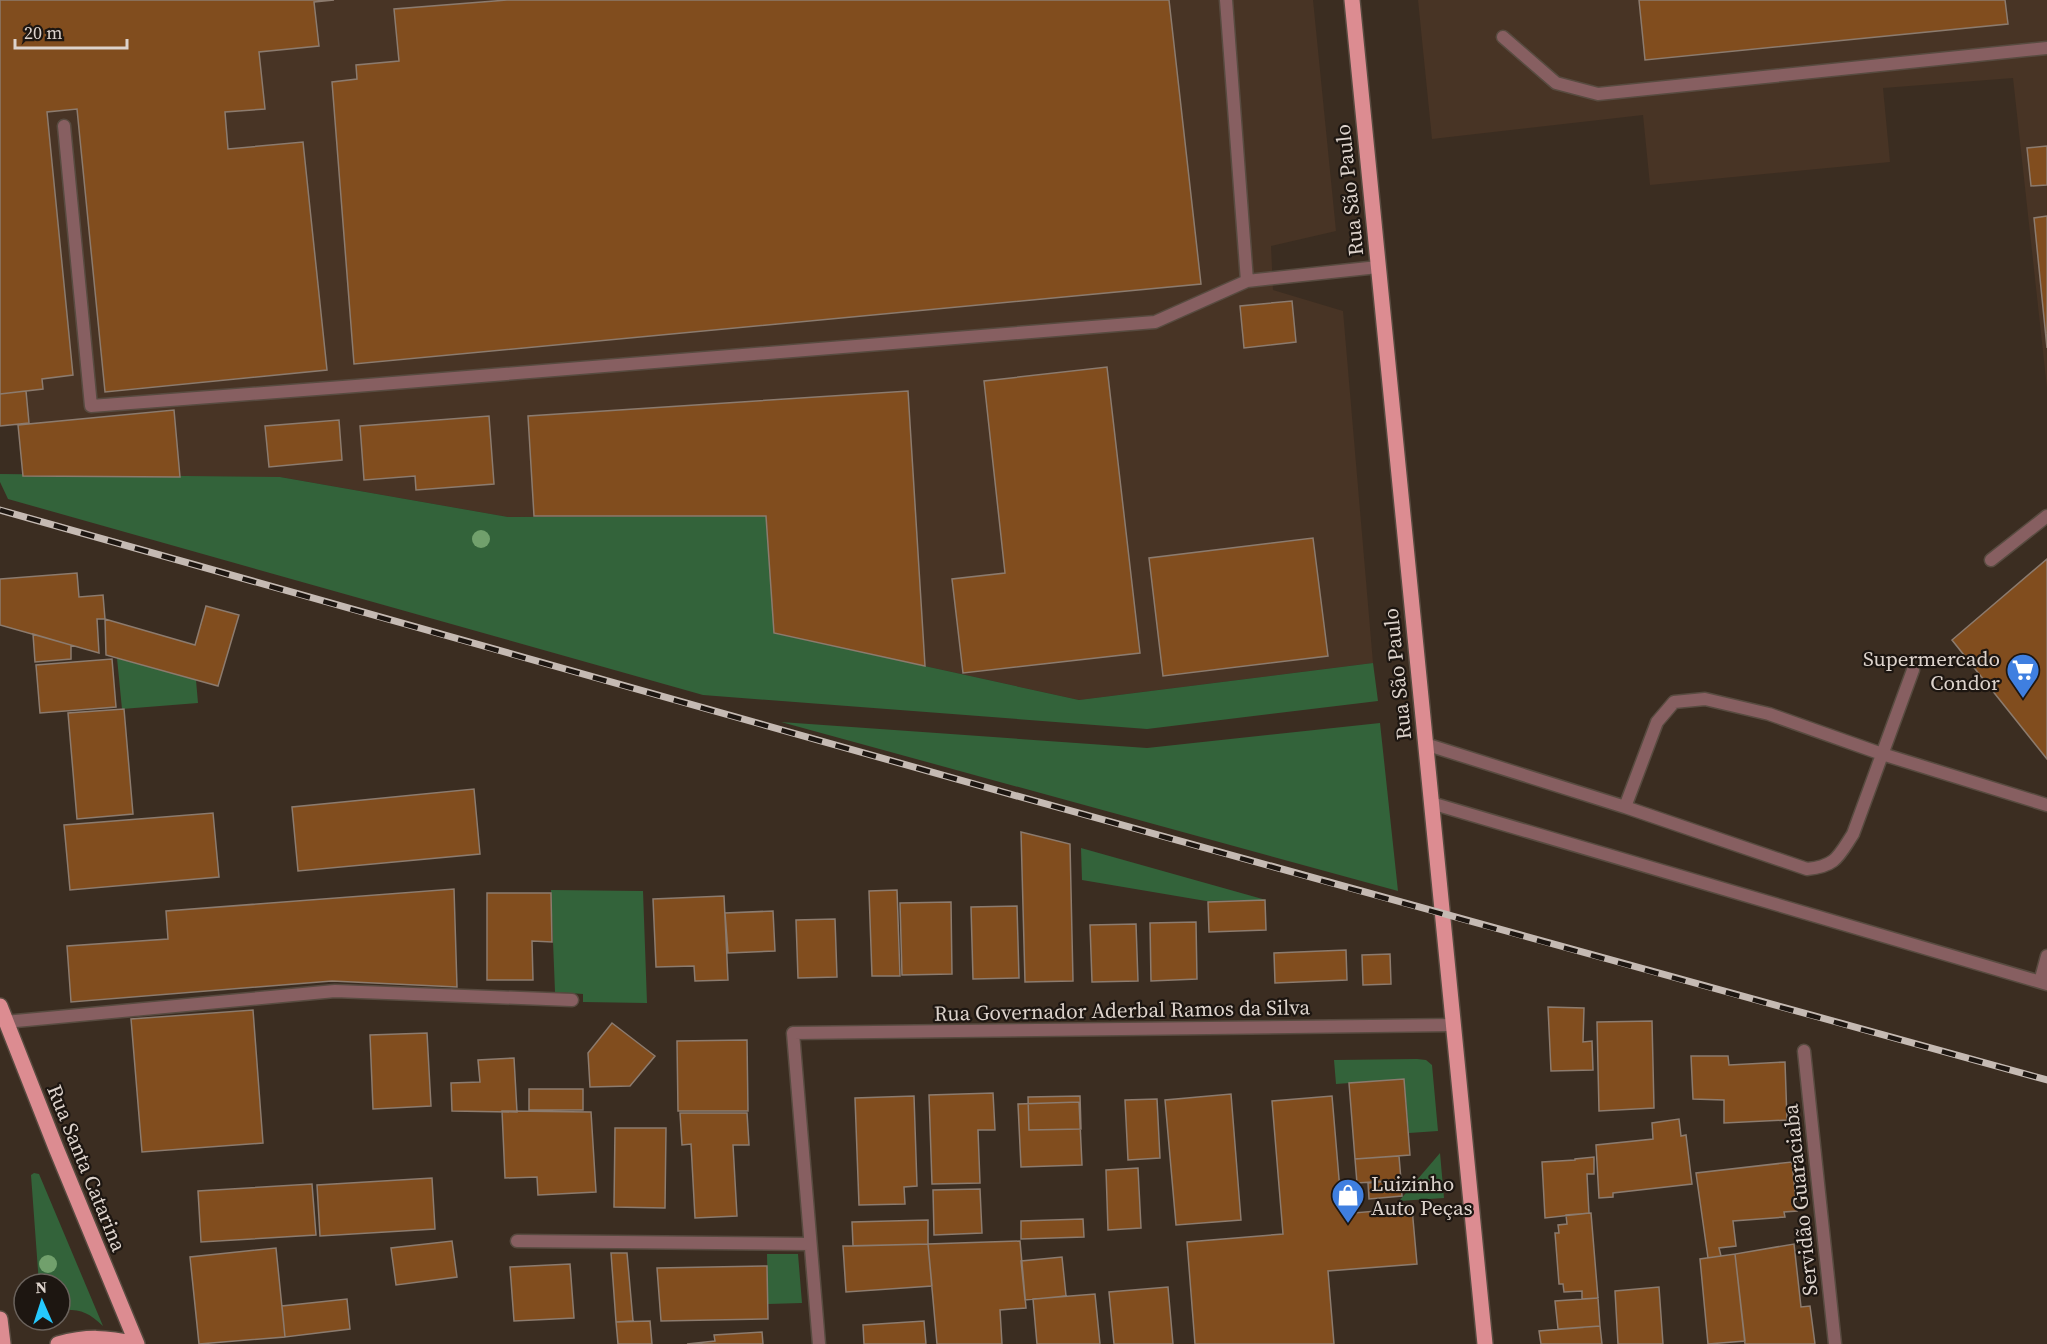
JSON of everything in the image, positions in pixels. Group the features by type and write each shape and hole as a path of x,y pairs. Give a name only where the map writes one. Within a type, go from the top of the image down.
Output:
{"main road":[{"name":"Rua São Paulo","path":"1352,0 1485,1344"},
{"name":"Rua Santa Catarina","path":"0,1006 136,1344"},
{"path":"0,1319 3,1344"},
{"path":"58,1344 80,1338 109,1338 136,1344"}],"street":[{"path":"1226,0 1247,281"},
{"path":"1503,37 1556,83 1598,94 2047,48"},
{"path":"64,126 91,406 1155,322 1247,281 1378,267"},
{"path":"1991,560 2047,516"},
{"path":"1425,744 1625,807 1807,870 1826,867 1839,857 1853,834 1913,670"},
{"path":"1625,807 1657,722 1674,702 1705,699 1769,714 1882,754 2047,805"},
{"path":"1431,803 2044,983 2047,956"},
{"path":"5,1022 335,991 572,1000"},
{"name":"Rua Governador Aderbal Ramos da Silva","path":"810,1244 793,1033 1452,1025"},
{"name":"Servidão Guaraciaba","path":"1804,1051 1835,1344"},
{"path":"517,1241 810,1244 819,1344"}],"shaded area":[{"path":"0,0 1313,0 1336,231 1271,246 1273,290 1343,311 1373,663 1079,700 774,633 766,516 508,517 280,477 23,476 18,425 0,426"},
{"path":"1418,0 2047,0 2047,388 2013,78 1883,88 1890,162 1650,185 1643,115 1432,139"}],"green space":[{"path":"0,474 280,477 508,517 766,516 774,633 1079,700 1373,663 1378,701 1147,729 703,695 8,499 0,482"},
{"path":"117,658 196,680 198,703 122,709"},
{"path":"781,722 1147,748 1380,723 1398,891"},
{"path":"1081,848 1266,900 1206,901 1082,880"},
{"path":"551,890 643,891 647,1003 583,1002 583,994 555,992"},
{"path":"1334,1060 1426,1060 1432,1065 1438,1131 1409,1133 1404,1079 1336,1084"},
{"path":"1440,1153 1444,1198 1399,1201"},
{"path":"39,1174 103,1326 93,1317 72,1310 72,1272 38,1272 31,1175"},
{"path":"767,1254 798,1254 802,1303 768,1304"}],"building":[{"path":"0,0 334,0 314,2 319,46 259,52 265,109 225,112 228,149 303,142 327,370 105,392 77,109 47,112 73,375 42,379 43,389 0,394"},
{"path":"507,0 1169,0 1201,284 354,364 332,82 357,79 356,65 399,61 394,9"},
{"path":"1639,0 2005,0 2008,24 1645,60"},
{"path":"2047,146 2047,185 2031,186 2027,148"},
{"path":"2047,216 2047,348 2034,218"},
{"path":"1292,301 1296,342 1244,348 1240,306"},
{"path":"1107,367 1140,653 963,673 952,579 1005,573 984,381"},
{"path":"26,391 29,423 0,426 0,394"},
{"path":"908,391 925,666 774,633 766,516 534,516 528,416"},
{"path":"174,410 180,477 23,476 18,425"},
{"path":"489,416 494,484 416,490 415,476 364,480 360,426"},
{"path":"339,420 342,460 269,467 265,426"},
{"path":"1313,538 1328,656 1163,676 1149,558"},
{"name":"Supermercado Condor","path":"2047,559 2047,759 1952,640"},
{"path":"77,573 79,597 103,595 105,619 97,619 99,653 0,625 0,579"},
{"path":"206,606 239,615 218,686 106,655 105,619 195,645"},
{"path":"33,634 71,645 71,659 35,662"},
{"path":"112,659 116,707 40,713 36,665"},
{"path":"124,709 133,814 77,819 68,713"},
{"path":"474,789 480,854 298,871 292,807"},
{"path":"213,813 219,877 70,890 64,825"},
{"path":"1021,832 1070,844 1073,981 1025,982"},
{"path":"454,889 457,987 332,981 71,1002 67,946 168,939 166,911"},
{"path":"897,890 900,976 872,976 869,891"},
{"path":"487,893 551,893 552,942 532,941 533,980 487,980"},
{"path":"724,896 728,980 695,981 694,966 656,967 653,899"},
{"path":"1265,900 1266,930 1209,932 1208,902"},
{"path":"951,902 952,974 902,975 900,903"},
{"path":"1017,906 1019,978 973,979 971,907"},
{"path":"773,911 775,951 728,953 725,913"},
{"path":"835,919 837,977 798,978 796,920"},
{"path":"1196,922 1197,979 1151,981 1150,923"},
{"path":"1136,924 1138,981 1092,982 1090,925"},
{"path":"1346,950 1347,980 1275,983 1274,953"},
{"path":"1390,954 1391,984 1363,985 1362,955"},
{"path":"1548,1007 1584,1008 1583,1042 1592,1041 1593,1070 1551,1071"},
{"path":"253,1010 263,1143 142,1152 131,1019"},
{"path":"1652,1021 1654,1108 1599,1111 1597,1022"},
{"path":"612,1023 655,1056 630,1086 590,1087 588,1053"},
{"path":"427,1033 431,1106 373,1109 370,1035"},
{"path":"747,1040 748,1111 678,1111 677,1041"},
{"path":"1691,1056 1728,1056 1729,1065 1785,1062 1787,1120 1724,1123 1724,1100 1693,1099"},
{"path":"514,1058 517,1112 452,1111 451,1083 480,1082 478,1060"},
{"path":"1404,1079 1410,1155 1355,1159 1349,1083"},
{"path":"529,1089 583,1089 583,1110 529,1110"},
{"path":"993,1093 995,1130 978,1130 980,1183 932,1184 929,1095"},
{"path":"1231,1094 1241,1220 1176,1225 1165,1100"},
{"path":"914,1096 917,1186 904,1187 905,1204 859,1205 855,1098"},
{"path":"1080,1096 1081,1129 1029,1130 1028,1097"},
{"name":"Luizinho Auto Peças","path":"1332,1096 1342,1214 1412,1208 1417,1264 1328,1271 1334,1344 1195,1344 1187,1242 1283,1234 1272,1101"},
{"path":"1157,1099 1160,1158 1128,1160 1125,1100"},
{"path":"1079,1102 1082,1165 1021,1167 1018,1104"},
{"path":"502,1111 591,1112 596,1192 538,1195 537,1177 505,1178"},
{"path":"680,1113 747,1113 749,1145 733,1145 737,1216 695,1218 691,1144 682,1145"},
{"path":"1679,1119 1681,1136 1686,1135 1692,1184 1613,1193 1613,1197 1599,1198 1596,1145 1653,1139 1652,1123"},
{"path":"615,1128 666,1128 665,1208 614,1207"},
{"path":"1399,1156 1401,1180 1357,1183 1355,1159"},
{"path":"1594,1157 1594,1174 1587,1174 1589,1213 1545,1218 1542,1162"},
{"path":"1792,1162 1797,1211 1784,1212 1785,1217 1733,1221 1736,1246 1719,1248 1721,1256 1708,1258 1696,1173"},
{"path":"1138,1168 1141,1228 1108,1230 1106,1170"},
{"path":"432,1178 435,1229 320,1236 317,1185"},
{"path":"1401,1180 1402,1196 1369,1199 1368,1183"},
{"path":"312,1184 316,1235 201,1242 198,1191"},
{"path":"980,1189 982,1233 934,1235 933,1190"},
{"path":"1591,1213 1598,1298 1582,1299 1582,1291 1564,1292 1563,1284 1559,1284 1555,1233 1559,1233 1558,1225 1567,1224 1566,1215"},
{"path":"1083,1219 1084,1237 1021,1239 1021,1221"},
{"path":"928,1220 928,1244 853,1246 852,1222"},
{"path":"452,1241 457,1277 396,1285 391,1248"},
{"path":"1020,1241 1026,1308 1000,1310 1002,1344 937,1344 928,1244"},
{"path":"928,1244 932,1286 846,1292 843,1246"},
{"path":"1794,1244 1801,1307 1810,1306 1815,1344 1745,1344 1735,1254"},
{"path":"276,1248 285,1337 199,1344 190,1257"},
{"path":"611,1253 627,1253 633,1321 616,1322"},
{"path":"1735,1254 1745,1341 1708,1344 1700,1259"},
{"path":"1062,1257 1066,1296 1025,1300 1021,1261"},
{"path":"570,1264 574,1318 514,1321 510,1267"},
{"path":"767,1266 768,1319 661,1321 657,1268"},
{"path":"1168,1287 1173,1344 1114,1344 1109,1292"},
{"path":"1659,1287 1663,1344 1618,1344 1615,1291"},
{"path":"1095,1294 1100,1344 1037,1344 1033,1299"},
{"path":"1598,1298 1600,1326 1558,1329 1555,1301"},
{"path":"347,1299 350,1329 285,1337 282,1306"},
{"path":"650,1321 652,1344 618,1344 616,1322"},
{"path":"924,1321 926,1344 864,1344 863,1325"},
{"path":"1600,1326 1602,1344 1541,1344 1539,1331"},
{"path":"762,1332 763,1344 687,1344 715,1341 714,1335"}],"railway":[{"path":"0,510 1023,798 2047,1080"}],"place":[{"name":"Supermercado Condor","path":"2023,699"},
{"name":"Luizinho Auto Peças","path":"1348,1224"}]}
